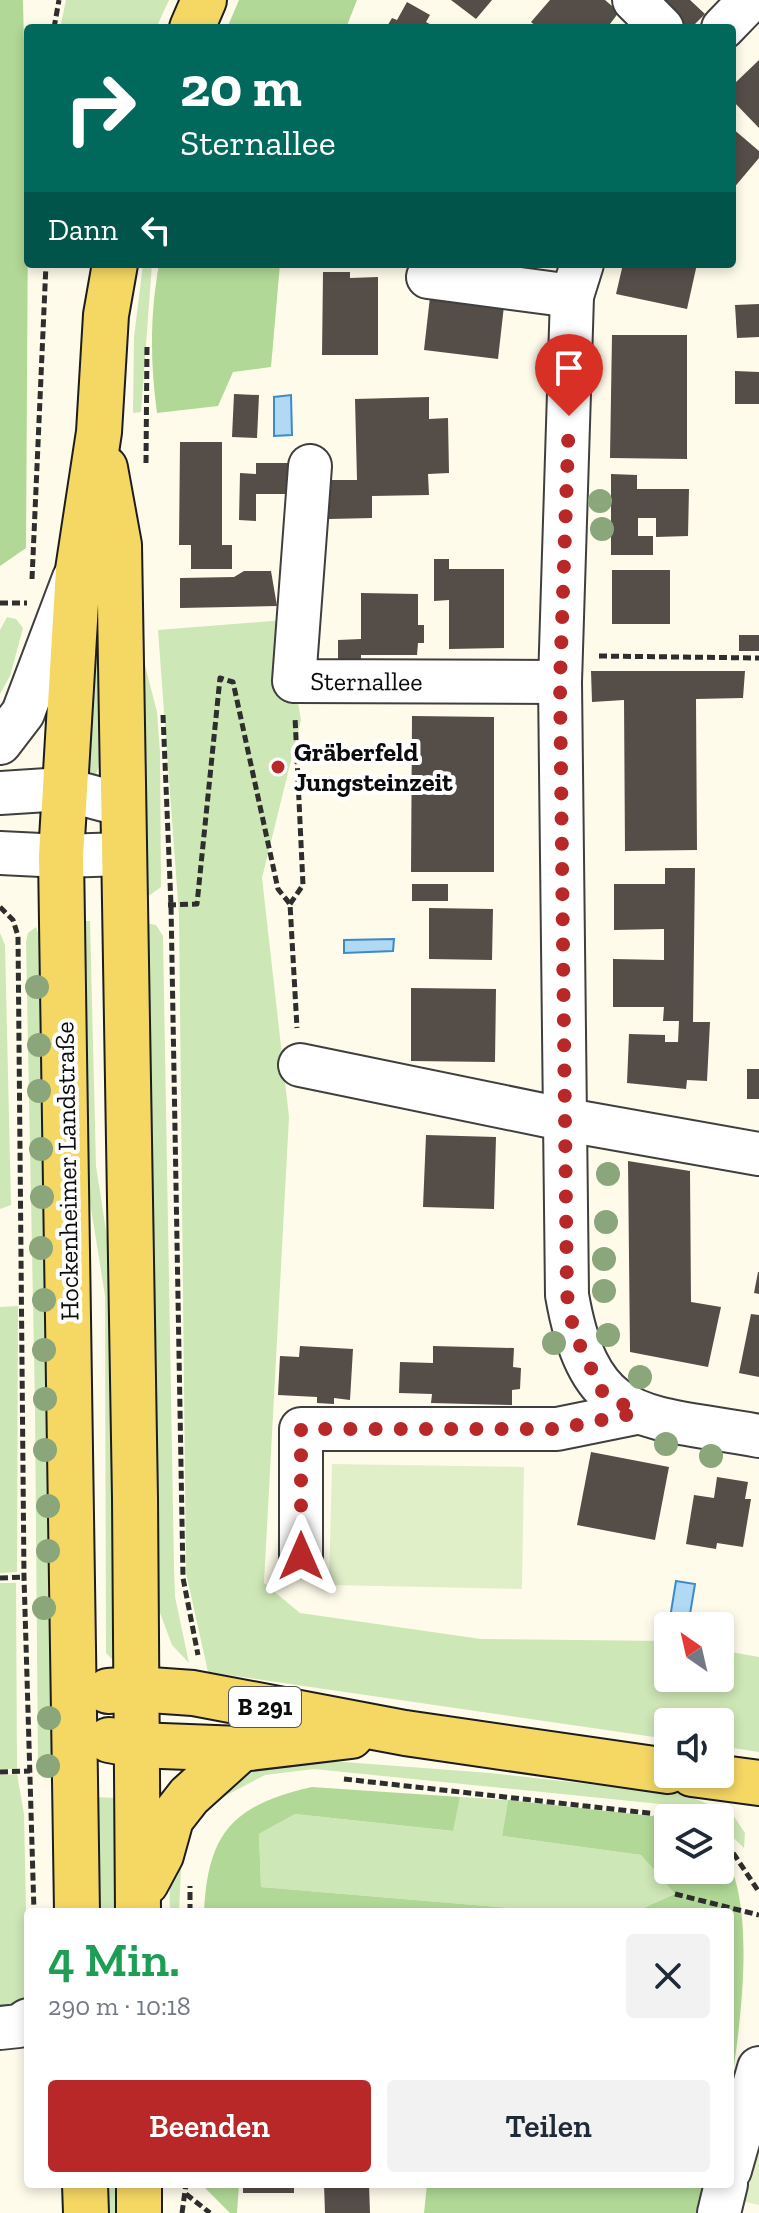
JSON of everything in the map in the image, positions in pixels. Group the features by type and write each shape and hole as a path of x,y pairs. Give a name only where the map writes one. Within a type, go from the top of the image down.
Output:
{"main road":[{"path":"194,24 204,0"},
{"name":"Hockenheimer Landstraße","path":"77,1908 61,856 78,570 99,432 106,315 114,268"},
{"name":"Hockenheimer Landstraße","path":"99,432 119,545 138,1906"},
{"name":"B 291","path":"393,1731 241,1749 136,1745 112,1742 88,1729 74,1711 112,1690 193,1693 393,1731 654,1769"},
{"name":"B 291","path":"138,1906 161,1855 171,1819 189,1796 241,1749"},
{"path":"734,1780 759,1783"},
{"path":"85,2188 86,2213"},
{"path":"139,2188 139,2213"}],"street":[{"path":"634,0 658,24"},
{"path":"428,277 577,280 561,669 567,1295 574,1333 602,1391 636,1413"},
{"name":"Sternallee","path":"310,466 294,681 561,669"},
{"path":"0,743 23,713 78,570"},
{"path":"0,793 63,789 123,805"},
{"path":"0,853 61,856 124,854"},
{"path":"300,1065 567,1120 759,1154"},
{"path":"301,1556 301,1429 557,1429 636,1413 759,1436"},
{"path":"0,2028 24,2023"},
{"path":"734,2156 759,2068"},
{"path":"719,2213 725,2188"}],"path":[{"path":"55,24 59,0"},
{"path":"31,587 46,268"},
{"path":"0,603 31,603"},
{"path":"561,669 759,658"},
{"path":"200,1664 183,1578 171,905 197,904 220,678 233,682 278,889 290,904 300,1065"},
{"path":"290,904 303,885 294,681"},
{"path":"0,907 13,920 18,936 24,1577 34,1908"},
{"path":"13,920 24,913"},
{"path":"0,1578 24,1577"},
{"path":"0,1772 30,1771"},
{"path":"335,1778 654,1814"},
{"path":"734,1854 759,1892"},
{"path":"675,1894 731,1908"},
{"path":"734,1909 759,1915"},
{"path":"182,2213 186,2188"},
{"path":"186,2194 210,2213"}],"green space":[{"path":"0,0 23,0 24,268 28,268 26,548 0,566"},
{"path":"66,0 169,0 158,24 61,24"},
{"path":"239,0 357,0 348,24 229,24"},
{"path":"143,268 152,268 141,412 133,413 134,337"},
{"path":"158,268 280,268 271,367 233,372 218,406 157,413 152,338"},
{"path":"142,578 145,665 157,712 160,752 161,887 147,897 142,894"},
{"path":"98,580 101,760 94,780 85,781"},
{"path":"7,617 16,619 23,628 10,676 0,694 0,630"},
{"path":"284,620 301,720 262,878 289,1117 264,1583 300,1613 481,1639 654,1641 654,1692 734,1692 734,1653 759,1657 759,1752 734,1748 734,1708 654,1708 654,1737 208,1672 186,1573 179,915 158,630"},
{"path":"80,921 90,921 96,1166 113,1276 117,1659 113,1660 106,1653 105,1296 87,1183"},
{"path":"146,923 156,925 163,936 175,1597 189,1663 172,1645 156,1602"},
{"path":"36,927 41,943 56,1773 44,1773 38,1766 26,942 28,933"},
{"path":"0,933 5,945 11,1205 0,1209"},
{"path":"18,1306 17,1572 0,1573 0,1307"},
{"path":"332,1464 524,1467 522,1589 329,1585"},
{"path":"0,1583 16,1583 17,1769 0,1769"},
{"path":"304,1759 490,1773 687,1795 708,1804 660,1804 314,1769 265,1775 223,1797 214,1790 234,1773"},
{"path":"17,1774 24,1814 26,1908 24,2008 0,2016 0,1775"},
{"path":"312,1787 460,1797 453,1831 295,1814 259,1834 261,1887 509,1908 204,1908 212,1861 219,1842 230,1826 245,1813 285,1794"},
{"path":"92,1797 119,1798 119,1908 94,1908"},
{"path":"460,1797 508,1800 502,1836 641,1855 654,1870 654,1884 666,1884 675,1894 643,1908 509,1908 261,1887 259,1834 295,1814 452,1831"},
{"path":"508,1800 654,1816 654,1870 641,1855 502,1836"},
{"path":"734,1816 745,1833 744,1848 734,1838"},
{"path":"197,1819 182,1848 179,1908 170,1908 173,1861 188,1829"},
{"path":"734,1878 743,1930 743,1965 734,2063 734,1908 643,1908 675,1894 666,1884 734,1884"},
{"path":"759,2126 759,2205 737,2200"},
{"path":"102,2188 122,2188 122,2213 103,2213"},
{"path":"205,2188 239,2188 237,2213 230,2213"},
{"path":"427,2188 714,2188 705,2213 424,2213"}],"water":[{"path":"291,395 292,435 274,436 274,397"},
{"path":"394,939 393,951 344,953 344,940"},
{"path":"676,1581 695,1584 690,1612 671,1612"}],"building":[{"path":"451,0 492,0 476,19"},
{"path":"550,0 605,0 619,12 610,24 531,22"},
{"path":"648,0 690,0 705,14 695,24 673,24"},
{"path":"407,2 430,15 426,22 430,24 388,24 392,18 397,20"},
{"path":"759,60 759,128 736,104 736,82"},
{"path":"736,131 759,151 759,158 736,185"},
{"path":"622,268 696,268 687,309 616,294"},
{"path":"323,272 350,272 350,278 378,277 378,355 322,355"},
{"path":"431,288 505,297 498,359 424,350"},
{"path":"759,304 759,337 737,338 735,305"},
{"path":"612,335 687,335 687,459 610,458"},
{"path":"735,371 759,372 759,404 735,404"},
{"path":"234,394 259,395 257,438 232,437"},
{"path":"429,397 429,419 448,418 449,473 428,474 429,495 372,496 372,518 329,519 328,480 357,480 355,399"},
{"path":"180,442 222,442 222,545 232,545 232,569 191,569 191,545 179,545"},
{"path":"256,463 290,463 289,494 256,494 256,521 239,520 240,473 256,474"},
{"path":"611,474 637,475 637,489 689,489 688,536 656,537 656,518 638,518 638,536 653,536 653,555 611,555"},
{"path":"434,559 449,559 449,569 504,569 504,648 449,649 449,600 434,601"},
{"path":"612,570 670,570 670,624 612,624"},
{"path":"244,571 271,571 277,606 180,608 180,578 234,577"},
{"path":"361,593 418,594 418,625 424,625 424,643 418,643 417,655 361,655 361,667 338,668 338,640 361,639"},
{"path":"739,635 759,635 759,651 739,651"},
{"path":"591,671 745,671 743,698 696,699 697,850 625,851 624,700 592,702"},
{"path":"412,716 494,717 494,872 411,872"},
{"path":"665,868 695,868 693,1022 710,1022 707,1081 687,1080 686,1089 627,1083 629,1034 665,1035 665,1042 678,1042 679,1021 663,1021 664,1007 613,1007 613,959 664,960 664,929 614,930 614,884 665,884"},
{"path":"412,884 448,884 448,901 412,901"},
{"path":"429,908 493,909 492,960 429,959"},
{"path":"411,988 496,989 495,1062 411,1061"},
{"path":"747,1069 759,1069 759,1099 747,1099"},
{"path":"426,1135 496,1137 494,1209 423,1207"},
{"path":"628,1161 690,1171 691,1302 721,1307 708,1367 630,1352"},
{"path":"759,1272 759,1294 754,1293"},
{"path":"751,1314 759,1315 759,1377 739,1373"},
{"path":"300,1346 353,1349 350,1400 334,1398 334,1404 317,1403 317,1397 278,1395 280,1356 299,1357"},
{"path":"433,1346 514,1348 513,1367 521,1368 520,1389 512,1390 512,1405 431,1403 432,1394 399,1393 400,1362 433,1363"},
{"path":"591,1452 669,1467 655,1540 577,1525"},
{"path":"717,1477 748,1482 745,1499 751,1499 743,1547 717,1543 716,1549 686,1544 694,1495 714,1498"},
{"path":"243,2188 294,2188 294,2193 243,2193"},
{"path":"324,2188 369,2188 370,2213 325,2213"}],"place":[{"name":"Gräberfeld Jungsteinzeit","path":"278,767"}],"route":[{"path":"301,1556 301,1429 557,1429 636,1413 602,1391 574,1333 567,1295 560,682 569,416"}]}
